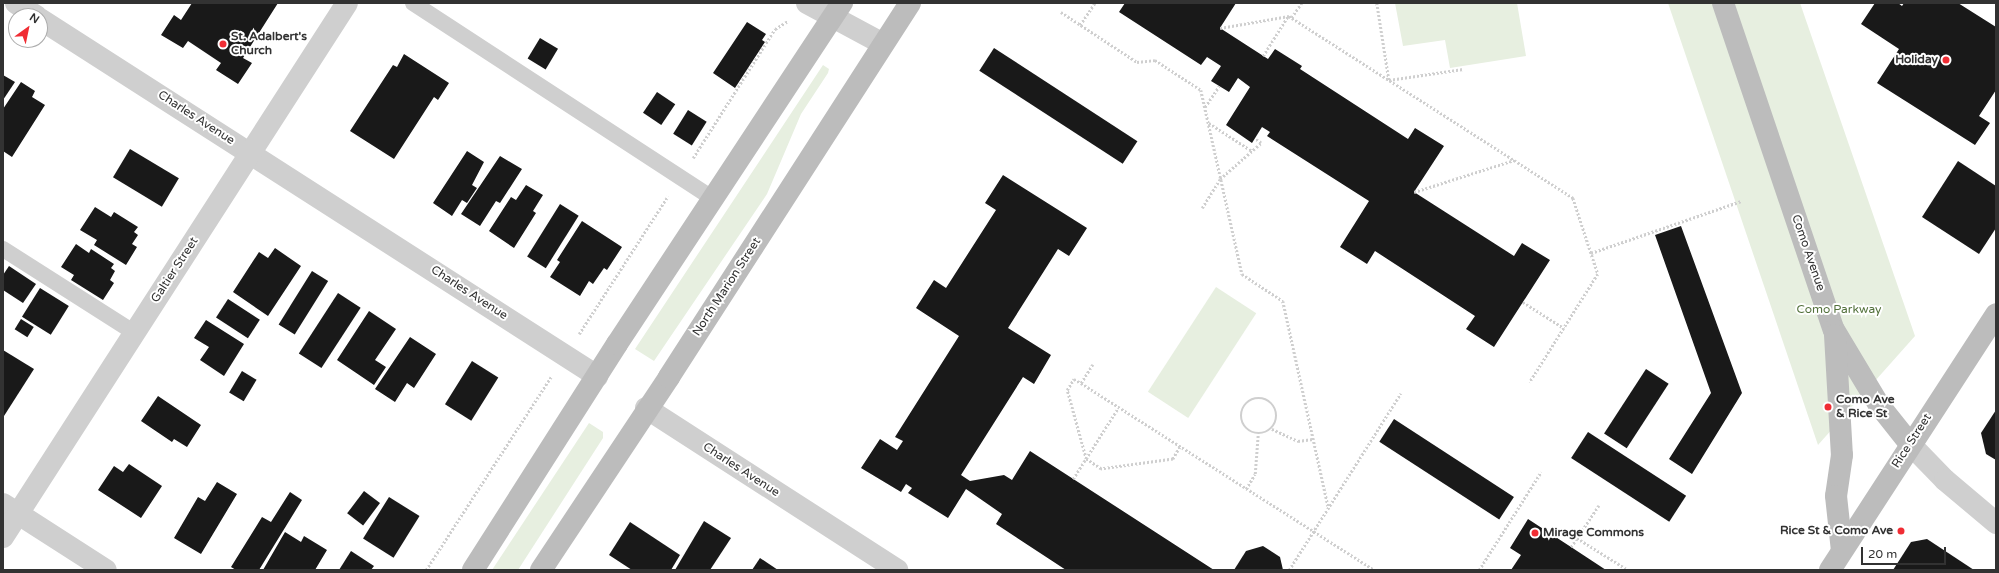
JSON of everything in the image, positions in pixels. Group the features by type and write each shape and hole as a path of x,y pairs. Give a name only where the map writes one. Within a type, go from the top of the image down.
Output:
{"main road":[{"name":"North Marion Street","path":"541,570 910,3"},
{"name":"Como Avenue","path":"1723,3 1834,330 1875,399 1910,444"},
{"path":"473,570 712,198 837,10"},
{"name":"Rice Street","path":"1830,570 1910,444 1996,314"},
{"path":"1834,330 1842,455 1836,496 1842,551"}],"street":[{"name":"Galtier Street","path":"3,537 11,509 135,333 347,3"},
{"path":"807,3 837,10 883,44"},
{"name":"Charles Avenue","path":"48,24 597,376"},
{"name":"Charles Avenue","path":"646,408 897,570"},
{"name":"Como Avenue","path":"1910,444 1945,480 1996,523"},
{"path":"11,509 106,570"}],"lane":[{"path":"413,3 712,198"},
{"path":"3,249 135,333"}],"path":[{"path":"1080,25 1095,3"},
{"path":"1292,18 1302,3"},
{"path":"1377,3 1389,80"},
{"path":"1061,12 1137,62 1155,60 1201,90 1242,274 1283,301 1328,506"},
{"path":"1263,56 1288,16"},
{"path":"1220,28 1288,16 1573,198 1598,274 1530,382"},
{"path":"426,570 681,177 775,29 787,24 790,18"},
{"path":"1389,80 1463,69"},
{"path":"1205,107 1219,86"},
{"path":"1208,123 1252,151"},
{"path":"1202,208 1220,179 1261,143 1255,139"},
{"path":"1414,192 1514,160"},
{"path":"1591,253 1741,201"},
{"path":"1523,302 1564,328"},
{"path":"1080,383 1093,364"},
{"path":"1180,447 1173,459 1101,469 1086,459 1067,390 1074,380 1080,383 1374,570"},
{"path":"1290,570 1314,532 1328,506 1401,393"},
{"path":"1266,399 1275,407 1277,415 1272,428 1258,434 1250,432 1241,421 1241,411 1250,400 1266,399"},
{"path":"1073,479 1118,408"},
{"path":"1272,428 1298,440 1313,439"},
{"path":"1246,489 1255,474 1258,434"},
{"path":"1479,570 1541,472"},
{"path":"1571,547 1598,505"},
{"path":"1578,538 1628,570"}],"green space":[{"path":"1395,3 1517,3 1526,56 1450,68 1445,40 1403,46"},
{"name":"Como Parkway","path":"1668,3 1800,3 1915,336 1818,445"},
{"path":"823,65 829,69 828,73 801,114 767,194 654,361 635,349"},
{"path":"1216,287 1256,313 1188,418 1148,392"},
{"path":"589,423 603,432 603,438 518,570 492,570"}],"building":[{"name":"St. Adalbert's Church","path":"192,3 278,3 243,58 252,63 238,84 216,70 221,63 188,41 183,48 161,35 174,15 181,20"},
{"path":"1125,3 1236,3 1220,28 1268,59 1275,49 1302,66 1300,69 1408,139 1415,128 1444,146 1414,192 1514,256 1522,243 1550,260 1494,347 1466,329 1475,316 1375,251 1367,264 1340,247 1369,201 1267,136 1270,132 1262,127 1252,143 1226,125 1250,87 1238,78 1229,92 1211,81 1221,66 1207,57 1201,65 1119,12"},
{"path":"1875,3 1898,3 1902,6 1904,3 1958,3 1996,27 1996,90 1979,116 1990,123 1975,145 1877,83 1899,49 1861,24"},
{"path":"747,22 766,34 762,40 765,42 735,88 713,73"},
{"path":"540,38 558,49 546,69 528,59"},
{"path":"994,48 1137,141 1123,164 979,71"},
{"path":"404,54 449,83 438,100 434,97 394,159 350,131 393,65 397,67"},
{"path":"3,75 15,82 3,100"},
{"path":"21,82 35,91 32,97 45,105 12,157 3,151 3,109"},
{"path":"657,92 675,104 661,125 643,113"},
{"path":"688,110 707,122 692,145 673,134"},
{"path":"130,149 179,178 162,207 113,177"},
{"path":"467,151 484,162 472,185 477,188 467,203 462,200 452,216 433,203"},
{"path":"500,156 522,169 500,203 496,201 480,226 461,214"},
{"path":"1958,161 1996,186 1996,228 1979,254 1922,217"},
{"path":"1003,175 1087,228 1069,256 1058,249 1008,328 1051,355 1034,384 1023,377 961,475 970,481 1004,475 1012,480 1030,451 1214,570 1066,570 996,524 1002,514 966,489 948,518 908,493 912,488 906,484 901,492 861,468 880,439 897,450 903,441 895,437 959,336 916,308 934,280 946,288 996,210 985,203"},
{"path":"526,185 543,195 533,211 536,213 514,248 489,231 511,197 516,200"},
{"path":"560,204 579,216 546,268 527,257"},
{"path":"95,207 111,217 114,212 138,227 134,232 138,235 132,244 137,247 126,265 94,245 97,240 80,230"},
{"path":"582,221 622,247 607,270 604,268 593,284 589,281 580,296 550,277 560,262 557,260"},
{"path":"1681,226 1742,393 1692,474 1669,459 1711,393 1655,235"},
{"path":"76,244 89,253 91,249 114,264 111,268 115,271 110,280 114,283 103,300 71,280 74,275 61,267"},
{"path":"275,248 301,266 268,316 233,292 259,252 268,258"},
{"path":"9,266 36,284 23,303 3,290 3,275"},
{"path":"312,271 328,281 295,334 279,324"},
{"path":"40,288 69,306 51,335 22,317"},
{"path":"338,293 361,308 321,368 299,353"},
{"path":"228,299 260,320 248,338 216,317"},
{"path":"369,311 396,329 375,360 386,367 374,385 337,360"},
{"path":"21,319 34,327 27,337 15,329"},
{"path":"206,320 244,344 224,376 200,360 209,347 194,338"},
{"path":"410,337 436,354 414,388 407,383 395,402 375,389"},
{"path":"3,350 34,369 4,416 3,416"},
{"path":"472,361 498,377 471,421 445,404"},
{"path":"1646,369 1669,384 1627,448 1604,434"},
{"path":"242,371 257,380 244,401 229,392"},
{"path":"158,396 201,425 187,447 174,439 172,442 141,421"},
{"path":"1996,410 1996,460 1986,454 1981,433"},
{"path":"1394,419 1514,497 1499,520 1379,442"},
{"path":"1588,432 1686,496 1669,522 1571,458"},
{"path":"129,464 162,486 141,518 98,490 114,466 123,472"},
{"path":"217,482 237,494 201,554 174,538 198,497 205,501"},
{"path":"364,491 380,503 363,525 347,513"},
{"path":"290,492 302,500 259,570 236,570 231,567 262,517 271,522"},
{"path":"389,497 420,516 394,558 363,539"},
{"name":"Mirage Commons","path":"1528,519 1606,570 1511,570 1521,555 1510,548"},
{"path":"704,521 731,538 710,570 675,570"},
{"path":"630,522 680,555 671,570 632,570 609,555"},
{"path":"285,532 301,542 304,536 327,550 315,570 263,570"},
{"path":"1927,539 1974,570 1893,570 1911,542"},
{"path":"1263,546 1280,557 1283,570 1234,570 1246,551"},
{"path":"351,551 374,566 371,570 339,570"},
{"path":"760,558 778,570 752,570"}],"place":[{"name":"St. Adalbert's Church","path":"223,44"},
{"name":"Holiday","path":"1946,60"},
{"name":"Como Ave & Rice St","path":"1828,407"},
{"name":"Rice St & Como Ave","path":"1901,531"},
{"name":"Mirage Commons","path":"1535,533"}]}
